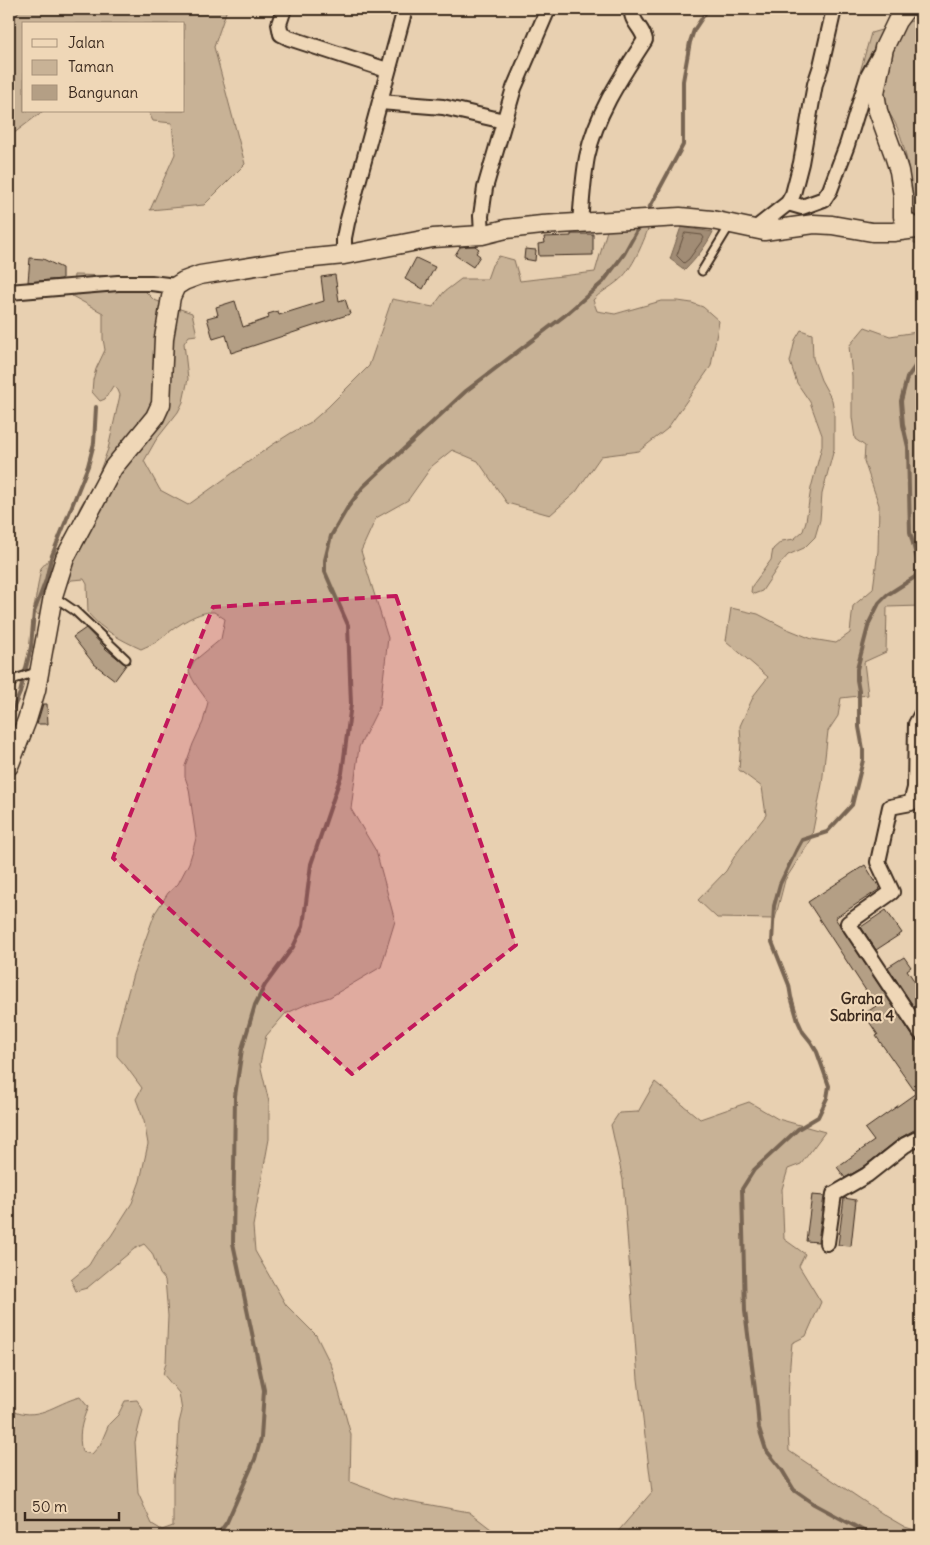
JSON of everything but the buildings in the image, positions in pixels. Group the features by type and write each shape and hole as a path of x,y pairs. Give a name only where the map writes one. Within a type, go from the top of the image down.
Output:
{"street":[{"path":"284,9 279,24 281,34 387,70"},
{"path":"344,255 344,238 347,222 405,9"},
{"path":"482,235 481,216 485,188 504,121 514,88 548,9"},
{"path":"580,222 587,157 593,136 616,85 645,40 644,35 632,16 632,9"},
{"path":"755,230 788,203 793,194 801,163 815,84 834,9"},
{"path":"788,203 802,207 824,199 830,190 847,145 868,76 897,21 906,9"},
{"path":"884,48 875,93 878,111 898,171 903,196 903,216 907,222 919,229"},
{"path":"380,102 443,106 504,121"},
{"path":"9,766 27,720 36,690 35,672 53,596 66,558 113,468 155,417 161,404 164,338 171,297 176,286 184,281 200,275 293,260 344,255 433,238 482,235 515,228 580,222 680,217 712,220 764,231 814,224 872,232 919,229"},
{"path":"9,292 118,283 151,283 176,286"},
{"path":"921,715 916,724 915,788 911,803 890,807 878,862 892,892 848,924 921,1033"},
{"path":"827,1243 834,1194 867,1175 905,1145 921,1137"}],"lane":[{"path":"702,272 730,225"},
{"path":"53,596 75,611 126,659"},
{"path":"9,686 15,679 35,672"}],"highlighted area":[{"path":"396,596 516,945 352,1074 113,858 213,607"}],"green space":[{"path":"21,9 227,9 214,47 245,164 204,205 150,210 175,154 172,123 153,121 148,112 185,112 185,22 22,22 22,112 42,112 9,135 9,25"},
{"path":"918,9 921,9 921,244 914,243 910,178 898,129 891,116 872,102 869,82 860,72 871,33 912,21"},
{"path":"650,223 641,246 628,270 618,281 593,300 597,311 615,314 661,301 692,303 703,307 719,321 711,366 667,429 639,451 601,456 576,492 550,515 507,503 478,461 452,450 432,466 408,500 376,518 361,551 388,638 380,705 359,747 351,809 376,851 395,921 381,967 330,997 307,1004 285,1014 266,1036 260,1064 269,1102 269,1139 253,1226 255,1251 286,1305 316,1335 332,1367 351,1435 350,1482 393,1498 469,1512 500,1536 9,1536 9,1408 28,1414 37,1413 80,1397 88,1407 81,1430 82,1452 92,1454 100,1445 109,1424 118,1415 125,1401 137,1400 143,1410 135,1442 138,1493 152,1524 162,1530 173,1526 173,1479 182,1411 179,1393 163,1374 166,1363 168,1316 165,1280 160,1274 152,1253 144,1244 134,1249 87,1288 76,1291 71,1280 89,1265 111,1236 132,1203 140,1181 148,1144 144,1121 136,1099 142,1088 117,1056 117,1032 133,974 155,913 168,893 178,884 189,863 193,850 196,838 189,789 185,777 185,766 203,722 208,702 189,671 194,661 221,639 225,619 214,612 199,614 178,626 155,643 141,649 112,634 99,625 88,613 87,584 84,579 72,580 66,584 41,615 33,613 41,568 64,543 80,507 97,478 108,449 120,395 113,386 105,399 100,401 92,392 96,369 105,350 103,313 72,296 74,275 115,276 140,286 154,300 192,313 197,335 189,336 184,343 188,379 183,402 178,412 156,440 144,461 160,490 188,505 272,445 311,422 369,366 392,299 433,307 444,292 461,279 487,279 492,265 499,256 514,260 520,281 595,272 608,227"},
{"path":"921,326 921,606 887,607 886,652 864,662 868,695 841,698 838,716 828,731 822,784 811,840 785,880 775,919 717,918 698,900 726,871 736,854 766,815 762,787 739,770 740,726 754,695 768,677 726,641 731,608 758,614 812,639 836,643 850,633 853,606 873,589 878,551 879,505 864,461 865,446 855,439 852,417 852,376 849,346 865,327 890,336 917,332"},
{"path":"801,330 812,334 813,358 821,380 832,400 834,411 834,449 822,494 820,520 815,537 804,548 788,555 762,591 754,594 751,592 752,586 771,560 773,549 782,541 794,539 803,531 811,488 822,446 822,435 810,402 797,383 790,362 795,340"},
{"path":"655,1082 700,1119 749,1102 778,1119 825,1132 801,1164 788,1169 782,1189 784,1239 805,1254 799,1266 821,1302 806,1336 792,1343 788,1397 789,1451 886,1516 905,1527 921,1532 921,1536 614,1536 652,1492 638,1379 623,1180 611,1125 619,1113 638,1112"}],"water":[{"path":"681,227 713,232 685,270 670,259"}],"waterway":[{"path":"646,214 683,145 683,81 690,42 694,30 708,9"},
{"path":"217,1536 227,1522 255,1459 261,1438 264,1390 233,1243 235,1096 242,1049 255,1005 265,985 293,947 303,926 311,864 342,773 351,704 348,625 325,572 325,560 331,536 348,507 363,487 466,391 564,316 603,282 624,254 640,225"},
{"path":"873,1536 814,1504 794,1490 782,1470 766,1450 759,1428 745,1311 742,1189 754,1170 798,1129 818,1117 827,1098 829,1086 817,1052 798,1021 789,985 772,942 774,906 780,884 802,840 827,832 852,805 863,760 859,727 857,669 869,623 879,603 887,595 915,577 919,567 910,532 908,447 903,425 901,401 907,378 921,358"},
{"path":"9,718 20,693 31,647 34,612 46,580 51,558 88,466 94,443 96,407"}],"district":[{"name":"Graha Sabrina 4","path":"862,1006"}]}
